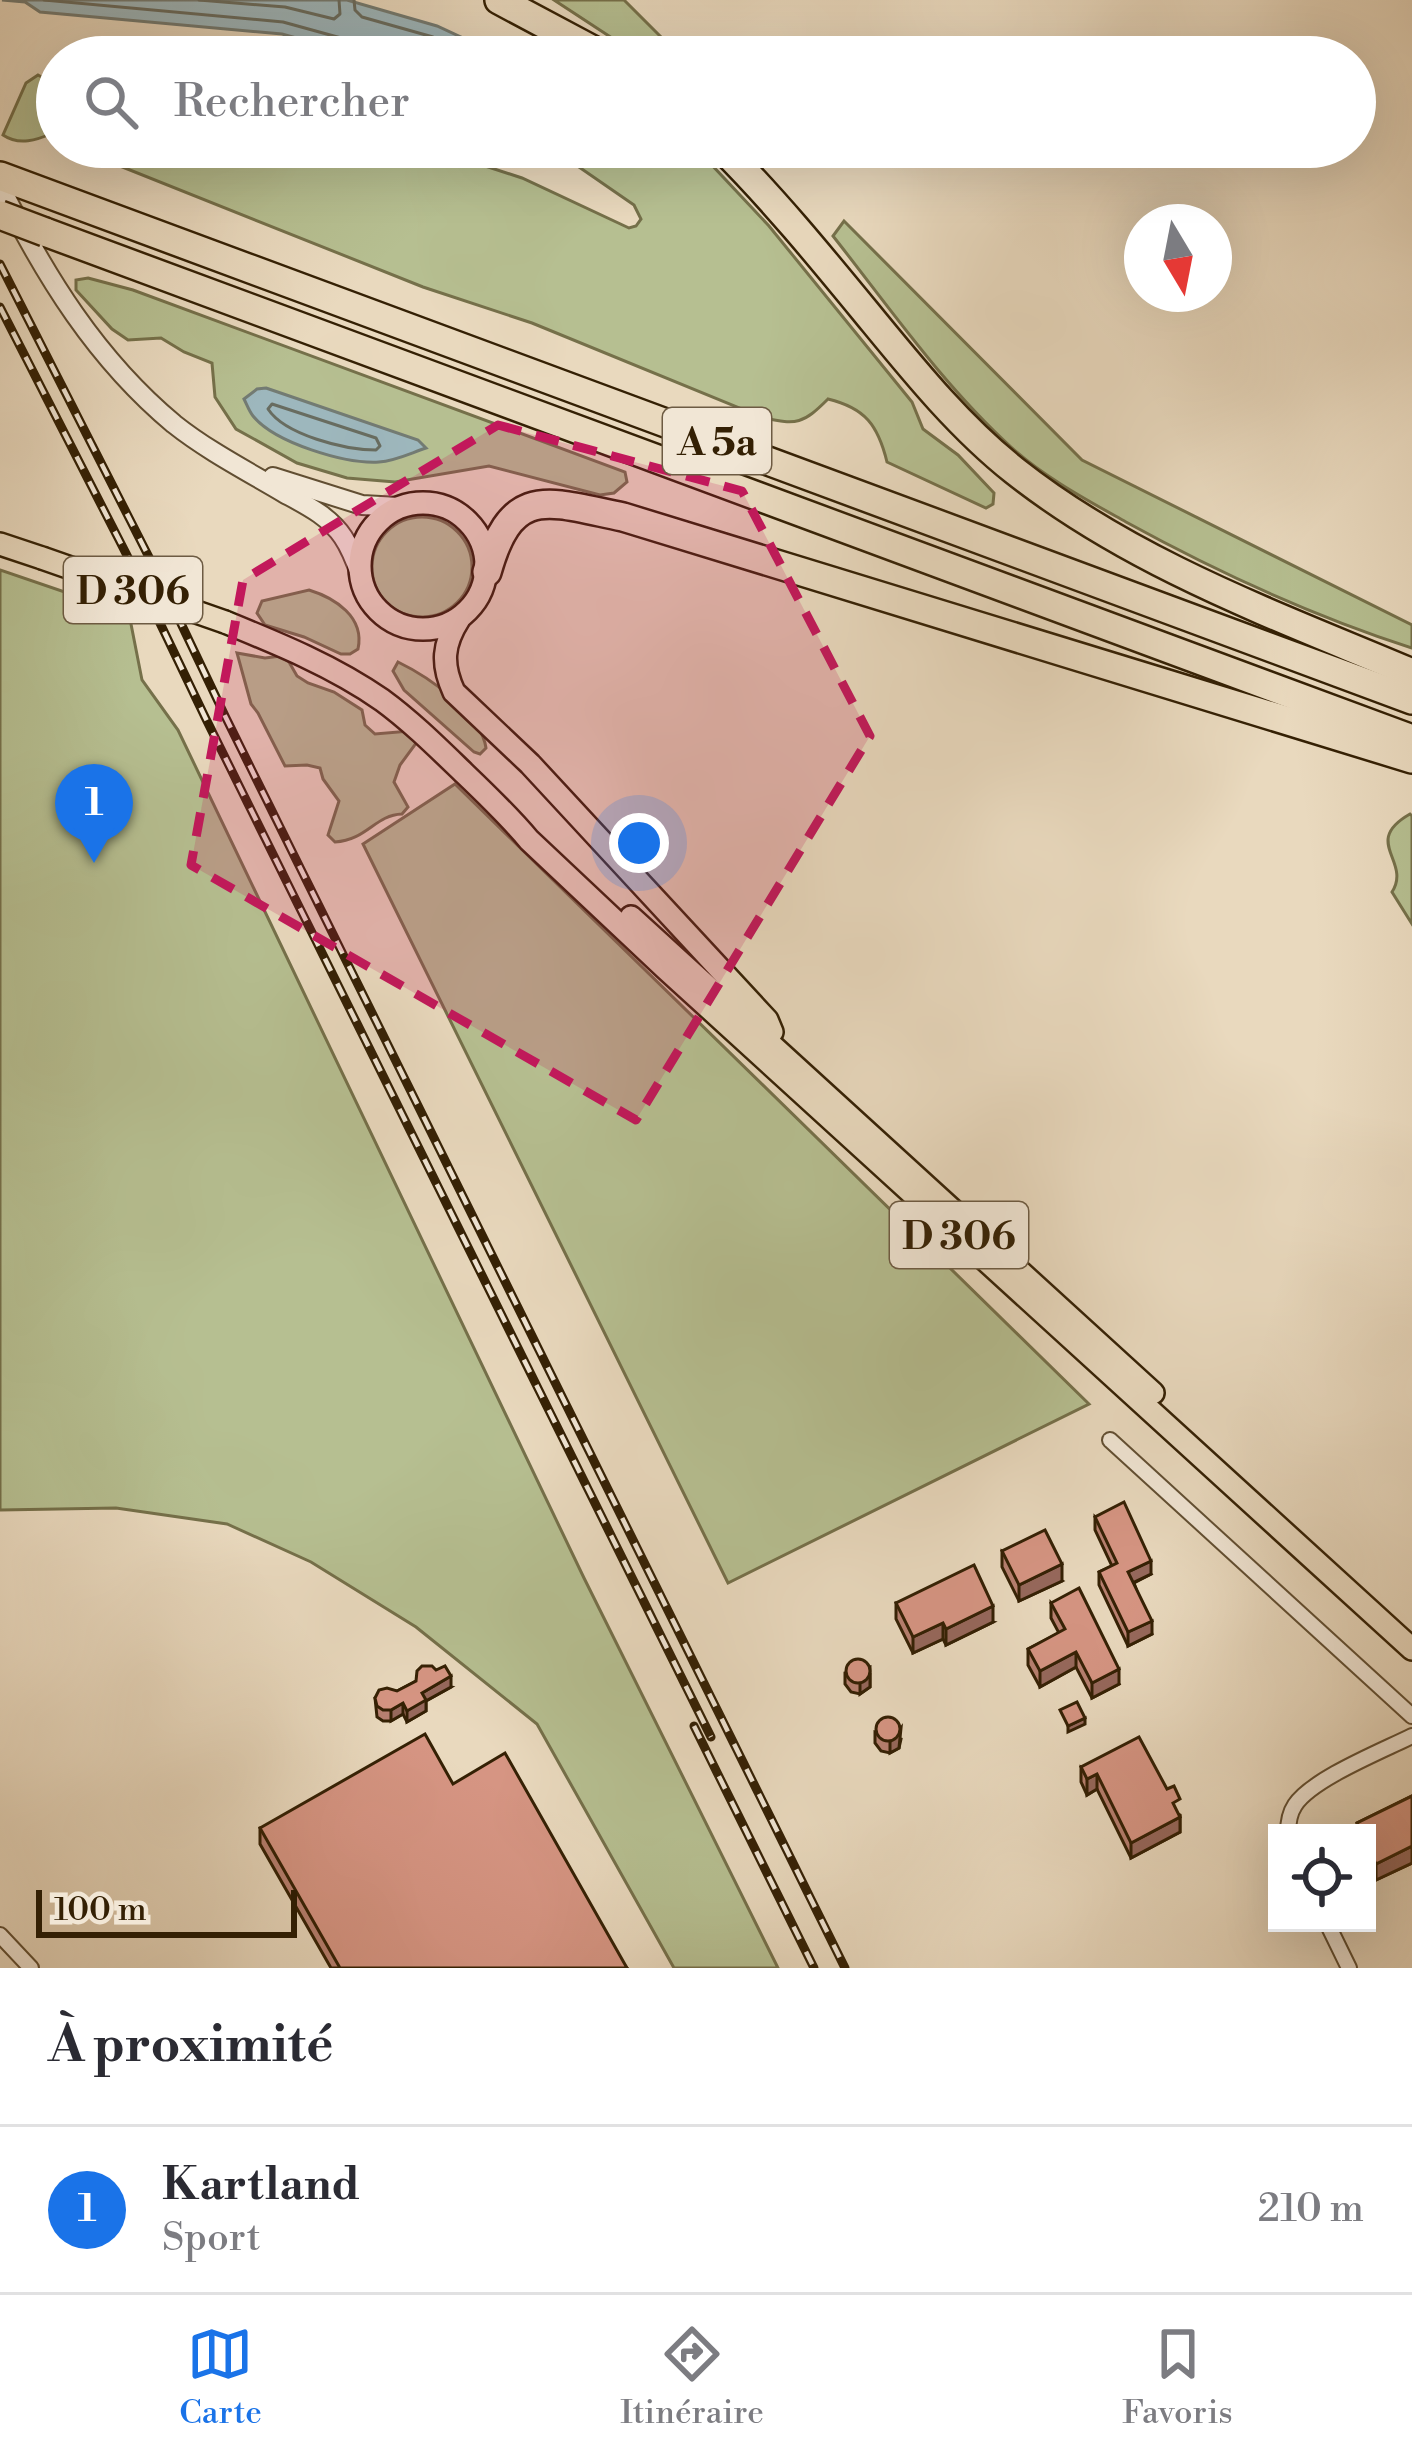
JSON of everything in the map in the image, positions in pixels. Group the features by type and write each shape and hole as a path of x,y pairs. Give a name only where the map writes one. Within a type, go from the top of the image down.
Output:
{"highway":[{"path":"499,0 567,36"},
{"path":"740,168 908,363 1013,469 1118,540 1207,586 1412,673"},
{"name":"A 5a","path":"7,182 1412,700"},
{"name":"A 5a","path":"0,215 1412,739"},
{"path":"487,572 500,535 520,509 560,504 623,517 1412,759"}],"main road":[{"path":"459,619 439,628 396,625 366,595 360,556 380,519 399,507 425,502 467,518 479,535 487,572 473,605 448,637 448,680 454,692 530,764 767,1020 779,1049"},
{"name":"D 306","path":"0,544 282,645 331,669 419,729 665,968 1412,1648"},
{"name":"D 306","path":"510,817 537,833 779,1049 1412,1629"}],"street":[{"path":"7,182 54,286 100,350 176,425 324,516 341,533 362,579"},
{"path":"240,466 362,505 399,507"},
{"path":"1110,1440 1412,1716"},
{"path":"1290,1824 1292,1809 1303,1795 1412,1736"},
{"path":"1331,1932 1349,1968"},
{"path":"0,1935 32,1968"}],"highlighted area":[{"path":"498,425 742,491 870,736 636,1120 191,865 243,580"}],"green space":[{"path":"554,0 624,0 660,36 609,36"},
{"path":"36,76 36,139 15,140 3,135 26,83"},
{"path":"125,168 491,168 629,228 641,219 634,205 580,168 715,168 769,226 912,402 923,429 958,455 994,493 993,504 986,508 887,462 868,420 852,407 828,399 799,420 764,418 532,323 423,287"},
{"path":"844,221 1082,460 1412,625 1412,648 1230,575 1126,522 1037,468 962,398 896,318 833,236"},
{"path":"88,278 133,290 625,472 627,482 614,493 600,495 489,466 395,482 347,478 297,463 236,429 215,397 212,363 161,338 128,340 112,329 76,290 76,280"},
{"path":"422,517 458,531 472,567 458,603 422,617 386,603 372,567 386,531"},
{"path":"0,570 129,614 142,680 178,730 584,1578 778,1968 674,1968 537,1724 416,1627 311,1562 227,1524 116,1508 0,1510"},
{"path":"309,590 346,610 357,627 358,649 341,654 265,625 257,613 262,601"},
{"path":"237,653 281,656 297,676 362,710 365,725 375,734 410,731 417,742 394,782 408,807 402,814 335,842 328,835 339,801 320,768 285,766 251,704"},
{"path":"398,662 464,709 482,735 486,748 480,754 404,690 393,671"},
{"path":"455,784 1089,1404 728,1583 363,844"},
{"path":"1410,814 1412,924 1392,892 1397,881 1388,843 1396,824"}],"water":[{"path":"2,0 347,0 459,36 289,36 40,12 25,2"},
{"path":"266,388 418,440 426,448 379,462 312,450 277,435 252,414 244,399"}],"building":[{"path":"1124,1502 1151,1561 1128,1572 1152,1621 1128,1632 1099,1572 1117,1563 1095,1517"},
{"path":"1045,1530 1062,1564 1019,1585 1002,1551"},
{"path":"974,1565 993,1606 946,1629 943,1623 913,1637 896,1603"},
{"path":"1079,1588 1119,1669 1092,1683 1076,1652 1040,1671 1028,1649 1065,1629 1051,1603"},
{"path":"858,1659 867,1662 867,1680 858,1683 849,1680 846,1671 849,1662"},
{"path":"422,1666 436,1670 445,1666 451,1676 422,1693 426,1700 407,1711 403,1703 391,1710 377,1706 379,1690 397,1691 416,1681"},
{"path":"1077,1702 1085,1718 1068,1726 1060,1710"},
{"path":"888,1717 897,1720 897,1738 888,1741 879,1738 876,1729 879,1720"},
{"path":"425,1734 453,1784 505,1753 627,1968 340,1968 260,1828"},
{"path":"1139,1737 1167,1789 1174,1786 1180,1799 1173,1803 1180,1817 1131,1843 1097,1774 1087,1779 1081,1767"},
{"path":"1412,1796 1412,1846 1376,1864 1376,1824 1357,1823"}],"railway":[{"path":"0,264 845,1968"},
{"path":"0,307 711,1737"},
{"path":"694,1726 814,1968"}],"place":[{"name":"Kartland","path":"94,863"}]}
